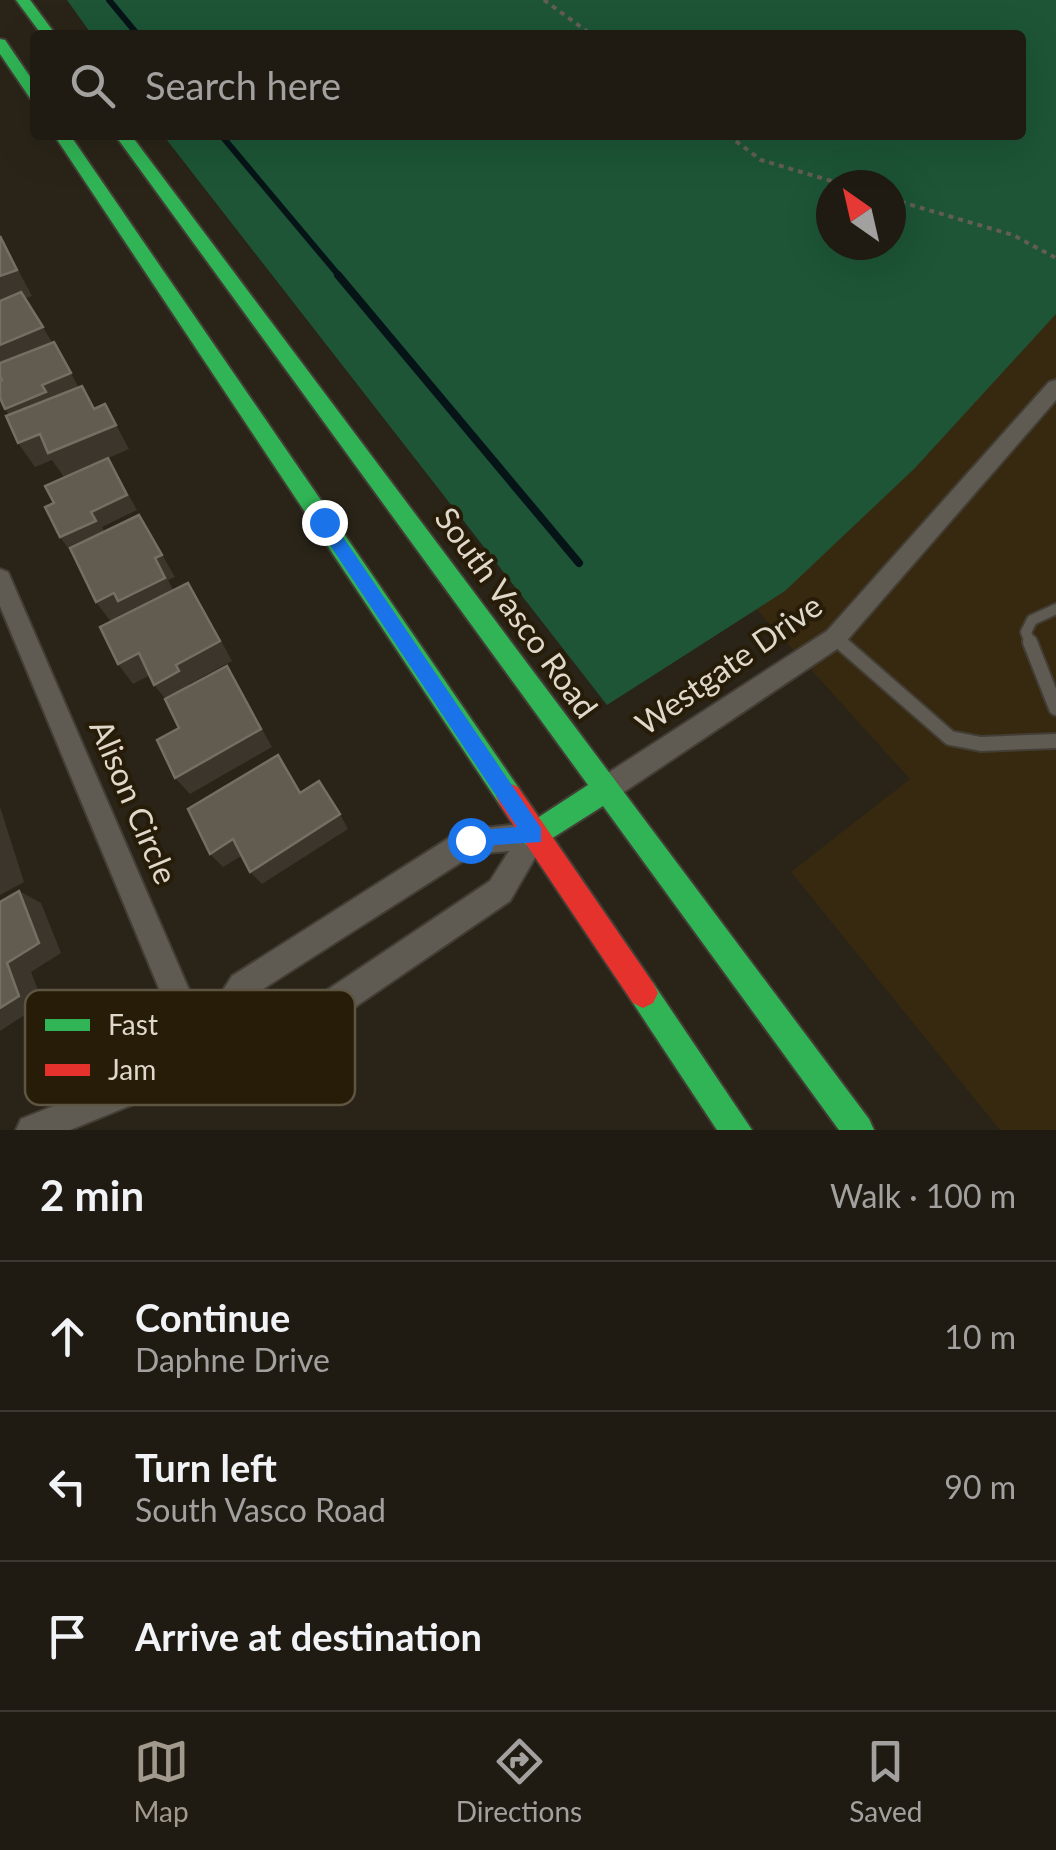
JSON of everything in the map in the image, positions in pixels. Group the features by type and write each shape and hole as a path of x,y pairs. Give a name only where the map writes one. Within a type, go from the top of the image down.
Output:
{"main road":[{"path":"23,0 45,30"},
{"path":"0,43 30,88"},
{"path":"65,140 736,1130"},
{"name":"South Vasco Road","path":"127,140 858,1130"},
{"name":"Westgate Drive","path":"534,835 606,789"}],"street":[{"name":"Westgate Drive","path":"606,789 835,638 1056,387"},
{"name":"Alison Circle","path":"0,579 175,990"},
{"path":"354,990 500,891 534,835"},
{"path":"240,990 470,840 534,835"},
{"path":"32,1130 94,1105"}],"lane":[{"path":"1056,608 1032,620 1026,632 1056,708"},
{"path":"835,638 950,738 981,744 1056,741"}],"path":[{"path":"544,0 585,30"},
{"path":"735,140 761,160 816,176"},
{"path":"906,203 1013,235 1056,258"}],"shaded area":[{"path":"1056,0 1056,1130 1000,1130 791,872 910,779 702,549 202,140 1026,140 1026,30 248,30"}],"green space":[{"path":"67,0 1056,0 1056,314 915,468 785,591 607,705 167,140 1026,140 1026,30 88,30"}],"building":[{"path":"0,236 17,270 0,276"},
{"path":"21,292 43,327 0,345 0,301"},
{"path":"54,342 71,373 42,385 46,392 5,409 0,398 0,363"},
{"path":"82,386 94,409 105,404 116,425 48,453 40,434 18,443 6,416"},
{"path":"108,458 127,495 91,512 96,521 60,537 45,507 54,503 45,486"},
{"path":"139,515 162,555 155,558 165,578 118,601 114,593 96,602 70,548"},
{"path":"188,583 220,641 176,665 179,671 154,685 139,653 118,664 100,627"},
{"path":"227,666 261,729 175,778 157,740 179,728 165,699"},
{"path":"278,755 300,793 319,781 340,814 250,872 233,839 210,854 188,809"},
{"path":"19,891 39,943 7,963 19,996 0,1008 0,902"}],"waterway":[{"path":"109,0 134,30"},
{"path":"225,140 341,278"},
{"path":"338,275 579,563"}],"traffic: fast":[{"path":"23,0 45,30"},
{"path":"0,43 30,88"},
{"path":"65,140 509,796"},
{"path":"127,140 858,1130"},
{"path":"534,835 606,789"},
{"path":"643,993 736,1130"}],"traffic: jam":[{"path":"509,796 643,993"}],"route":[{"path":"324,522 534,835 470,840"}]}
